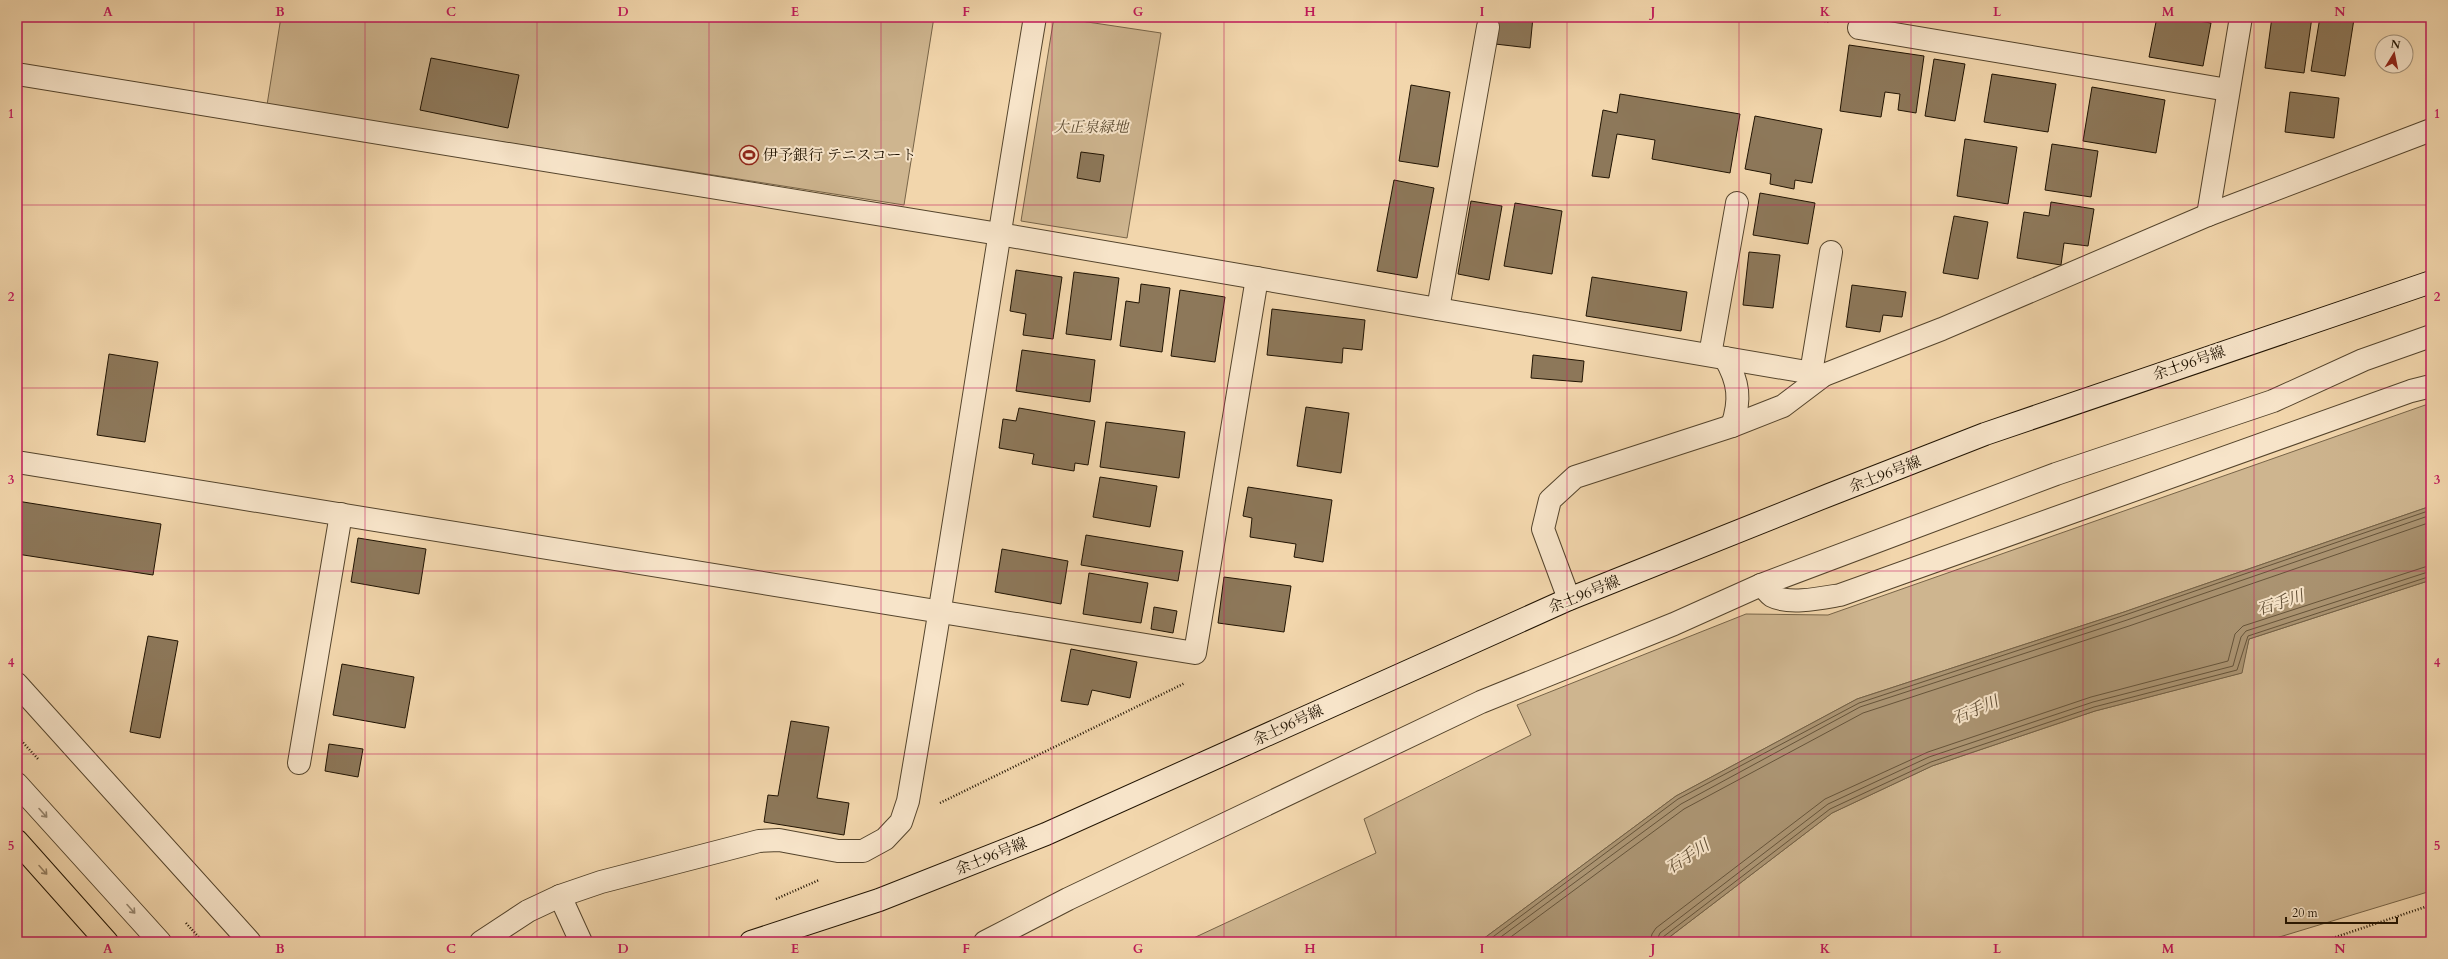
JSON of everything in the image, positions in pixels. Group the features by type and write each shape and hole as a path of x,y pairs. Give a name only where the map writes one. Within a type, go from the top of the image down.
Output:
{"highway":[{"path":"17,841 107,942"}],"street":[{"path":"481,942 528,911 560,896 601,882 759,841 779,840 838,851 863,851 885,839 901,822 908,801 941,612 999,234 1035,17"},
{"path":"2208,215 2241,17"},
{"path":"1438,309 1488,27"},
{"path":"1859,28 2228,90"},
{"path":"17,74 999,234 1818,374"},
{"path":"1569,599 1543,529 1550,500 1576,477 1732,426 1783,406 1818,374 1949,326 2208,215 2431,130"},
{"path":"1718,357 1737,203"},
{"path":"1818,374 1831,252"},
{"path":"17,462 1195,653 1257,278"},
{"name":"余土96号線","path":"751,942 879,900 1046,834 1569,599 1985,434 2431,282"},
{"path":"985,942 1068,899 1481,702 1674,624 1761,584 2056,474 2273,401 2363,360 2431,336"},
{"path":"1718,357 1735,374 1739,390 1738,409 1732,426"},
{"path":"1761,584 1773,596 1793,600 1815,600 1840,595 2411,391 2431,386"},
{"path":"299,763 341,514"},
{"path":"17,684 250,942"},
{"path":"17,784 160,942"},
{"path":"560,896 581,942"}],"path":[{"path":"901,822 1189,681 1195,653"},
{"path":"771,902 823,878"},
{"path":"2321,942 2431,905"}],"green space":[{"name":"伊予銀行 テニスコート","path":"281,17 934,17 904,205 267,105"},
{"name":"大正泉緑地","path":"1054,17 1161,33 1127,238 1021,221"},
{"path":"2431,403 2431,506 2124,612 1857,699 1676,796 1479,942 1185,942 1376,853 1364,819 1531,735 1517,705 1746,614 1828,615"},
{"path":"2431,580 2431,891 2263,942 1663,942 1832,813 1932,766 2095,711 2241,673 2249,639"}],"water":[{"name":"石手川","path":"2431,506 2431,580 2249,639 2242,673 2095,711 1932,766 1832,813 1663,942 1479,942 1676,796 1857,699 2124,612"}],"building":[{"path":"1498,17 1533,17 1530,48 1495,44"},
{"path":"2157,17 2174,17 2211,23 2203,66 2149,57"},
{"path":"2272,17 2312,17 2304,73 2265,68"},
{"path":"2320,17 2354,19 2345,76 2311,71"},
{"path":"1849,45 1924,56 1916,113 1898,110 1900,94 1885,92 1881,117 1840,111"},
{"path":"431,58 519,75 508,128 420,110"},
{"path":"1934,59 1965,64 1955,121 1925,116"},
{"path":"1992,74 2056,84 2048,132 1984,122"},
{"path":"1411,85 1450,92 1438,167 1399,161"},
{"path":"2092,87 2165,100 2156,153 2083,141"},
{"path":"2290,92 2339,98 2334,138 2285,132"},
{"path":"1620,94 1740,114 1730,173 1652,159 1655,140 1617,134 1609,178 1592,176 1603,110 1617,113"},
{"path":"1755,116 1822,129 1812,183 1795,180 1794,189 1770,184 1771,174 1745,169"},
{"path":"1965,139 2017,147 2008,204 1957,196"},
{"path":"2052,144 2098,151 2091,197 2045,190"},
{"path":"1081,152 1104,155 1100,182 1077,178"},
{"path":"1394,180 1434,188 1417,278 1377,271"},
{"path":"1760,193 1815,203 1808,244 1753,235"},
{"path":"1471,201 1502,206 1489,280 1458,274"},
{"path":"2051,202 2094,209 2088,246 2064,243 2061,265 2017,258 2024,212 2049,216"},
{"path":"1515,203 1562,211 1552,274 1504,266"},
{"path":"1954,216 1988,222 1978,279 1943,273"},
{"path":"1749,252 1780,255 1773,308 1743,305"},
{"path":"1016,270 1062,277 1053,339 1023,335 1026,314 1010,311"},
{"path":"1074,272 1119,278 1111,340 1066,334"},
{"path":"1592,277 1687,292 1681,331 1586,316"},
{"path":"1141,284 1170,288 1162,352 1120,346 1126,301 1139,303"},
{"path":"1852,285 1906,292 1902,317 1883,315 1880,332 1846,327"},
{"path":"1180,290 1225,297 1215,362 1171,356"},
{"path":"1272,309 1365,320 1362,350 1343,348 1342,363 1267,355"},
{"path":"1022,350 1095,360 1090,402 1016,391"},
{"path":"109,354 158,362 145,442 97,435"},
{"path":"1533,355 1584,361 1582,382 1531,378"},
{"path":"1306,407 1349,413 1341,473 1297,466"},
{"path":"1019,408 1095,421 1088,465 1075,463 1074,471 1032,464 1034,454 999,448 1003,419 1016,421"},
{"path":"1106,422 1185,432 1179,478 1100,467"},
{"path":"1100,477 1157,486 1150,527 1093,517"},
{"path":"1248,487 1332,500 1323,562 1294,557 1296,544 1250,537 1252,518 1243,516"},
{"path":"17,501 161,524 153,575 17,554"},
{"path":"1086,535 1183,551 1178,581 1081,565"},
{"path":"358,538 426,549 419,594 351,582"},
{"path":"1002,549 1068,561 1061,604 995,592"},
{"path":"1089,573 1148,583 1141,623 1083,614"},
{"path":"1224,577 1291,586 1284,632 1218,623"},
{"path":"1154,607 1177,611 1173,633 1151,629"},
{"path":"148,636 178,641 160,738 130,732"},
{"path":"1071,649 1137,662 1130,698 1092,690 1088,705 1061,701"},
{"path":"342,664 414,677 405,728 333,715"},
{"path":"791,721 829,727 817,798 849,803 844,835 764,822 768,795 778,796"},
{"path":"329,744 363,749 358,777 325,771"}],"place":[{"name":"伊予銀行 テニスコート","path":"749,155"}]}
